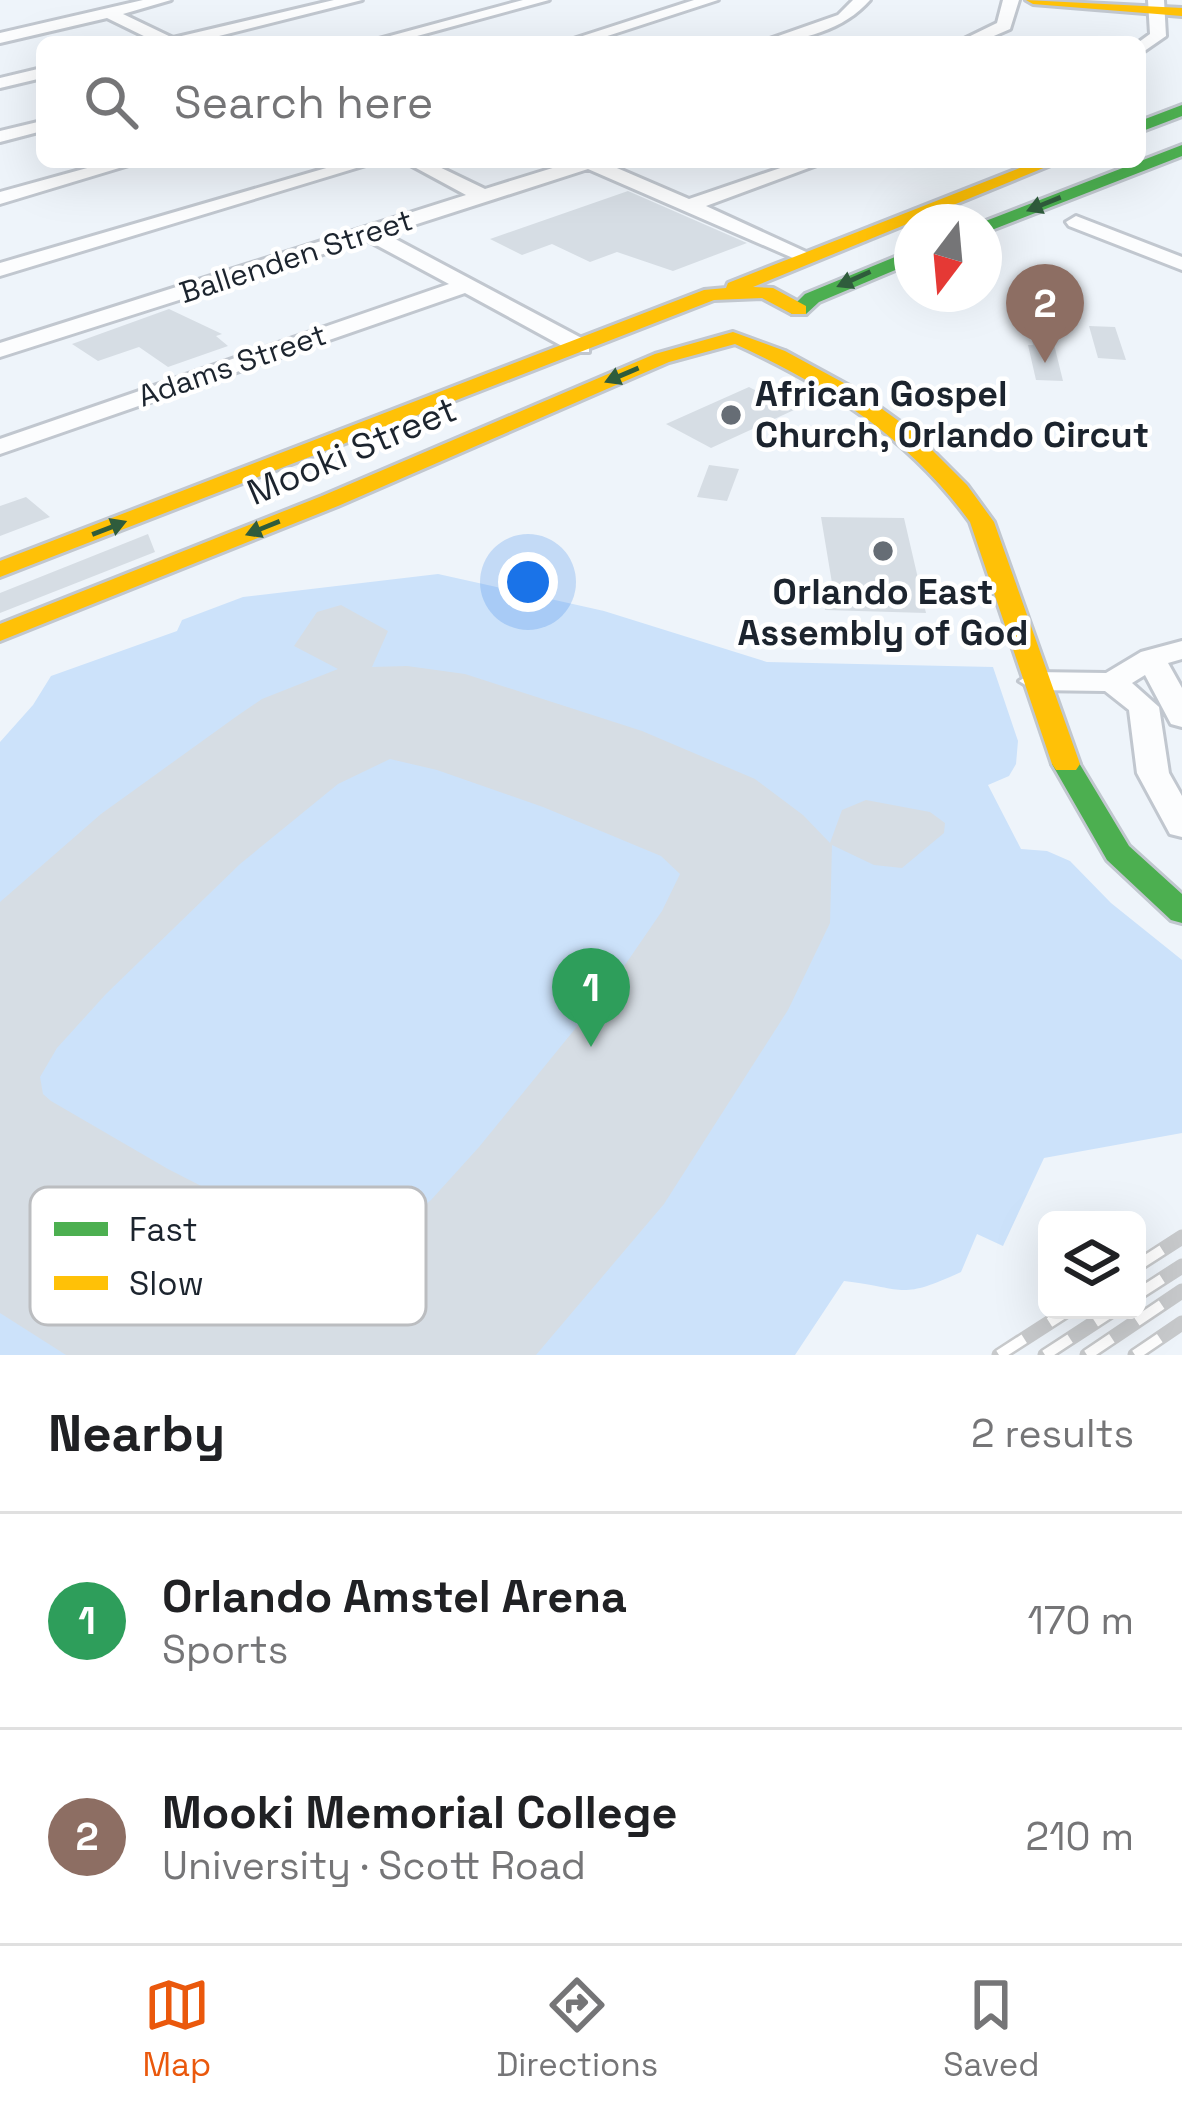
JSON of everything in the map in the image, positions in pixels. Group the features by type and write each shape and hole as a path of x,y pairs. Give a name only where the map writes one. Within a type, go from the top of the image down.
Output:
{"main road":[{"path":"1033,0 1165,8"},
{"path":"1146,125 1182,110"},
{"path":"1146,165 1182,151"},
{"path":"727,290 1035,168"},
{"path":"1002,221 1138,168"},
{"path":"798,318 812,298 894,264"},
{"path":"727,290 777,295 798,318 804,352 821,375"},
{"name":"Mooki Street","path":"0,570 727,290"},
{"path":"690,305 688,314 697,326 821,375 934,456 964,490 982,522 1071,779 1118,853 1182,912"},
{"name":"Mooki Street","path":"0,633 330,501 662,358 737,338 774,336 798,318"}],"street":[{"path":"84,0 158,36"},
{"path":"0,38 163,0"},
{"path":"197,36 354,0"},
{"path":"400,36 541,0"},
{"path":"592,36 710,0"},
{"path":"788,36 844,18 862,0"},
{"path":"981,36 1004,26 1012,0"},
{"path":"1146,45 1158,36 1165,8"},
{"path":"0,83 36,74"},
{"path":"0,137 36,128"},
{"path":"0,197 108,168"},
{"path":"0,270 347,168"},
{"path":"426,168 482,195"},
{"name":"Ballenden Street","path":"0,350 570,168"},
{"path":"603,168 807,257"},
{"path":"687,206 798,168"},
{"path":"1076,222 1182,264"},
{"path":"369,233 581,347"},
{"name":"Adams Street","path":"0,447 465,286"},
{"path":"1034,681 1112,682 1167,654 1182,716"},
{"path":"1112,682 1144,707 1153,773 1182,826"}],"shaded area":[{"path":"438,574 604,611 767,662 993,667 1018,741 1016,764 1009,776 988,785 1021,849 1047,851 1070,861 1111,903 1182,960 1182,1133 1044,1158 1003,1246 977,1234 961,1272 925,1287 892,1289 844,1281 795,1355 0,1355 0,742 51,676 177,631 182,620 243,597"}],"building":[{"path":"628,191 747,243 673,271 617,252 590,262 552,244 522,255 490,239"},
{"path":"169,309 222,334 216,336 228,346 168,367 139,347 98,361 72,344"},
{"path":"1089,326 1115,327 1126,360 1098,358"},
{"path":"1031,335 1052,336 1063,381 1036,380 1028,345 1033,345"},
{"path":"749,387 794,410 711,448 666,424"},
{"path":"709,465 739,469 727,501 697,497"},
{"path":"26,497 50,517 0,536 0,506"},
{"path":"821,517 904,518 926,613 825,610 823,589 833,589"},
{"path":"148,534 155,552 0,613 0,593"},
{"path":"341,605 388,631 372,667 407,666 465,674 642,731 755,779 803,815 830,843 842,810 866,800 930,812 945,823 944,833 902,868 874,865 832,845 830,923 788,1010 664,1204 536,1355 66,1355 0,1313 0,902 101,814 237,716 262,699 338,669 294,646 317,612","holes":["390,759 543,807 661,856 680,874 662,911 614,981 479,1147 426,1204 426,1325 30,1325 30,1187 203,1187 43,1094 40,1077 57,1048 106,994 240,864 338,784"]}],"railway":[{"path":"1146,1260 1182,1237"},
{"path":"1146,1289 1182,1266"},
{"path":"1087,1355 1182,1291"},
{"path":"999,1355 1055,1319"},
{"path":"1045,1355 1100,1319"},
{"path":"1135,1355 1182,1323"}],"traffic: fast":[{"path":"1146,125 1182,110"},
{"path":"1146,164 1182,150"},
{"path":"1002,221 1136,168"},
{"path":"799,310 812,298 894,264"},
{"path":"1066,764 1118,853 1182,912"}],"traffic: slow":[{"path":"1033,0 1182,12"},
{"path":"735,287 1035,168"},
{"path":"0,570 711,294 766,292 799,310"},
{"path":"0,633 330,501 662,358 733,338"},
{"path":"742,339 812,373 876,413 959,490 982,522 1066,764"}],"place":[{"name":"Mooki Memorial College","path":"1045,363"},
{"name":"African Gospel Church, Orlando Circut","path":"731,415"},
{"name":"Orlando East Assembly of God","path":"883,551"},
{"name":"Orlando Amstel Arena","path":"591,1047"}]}
